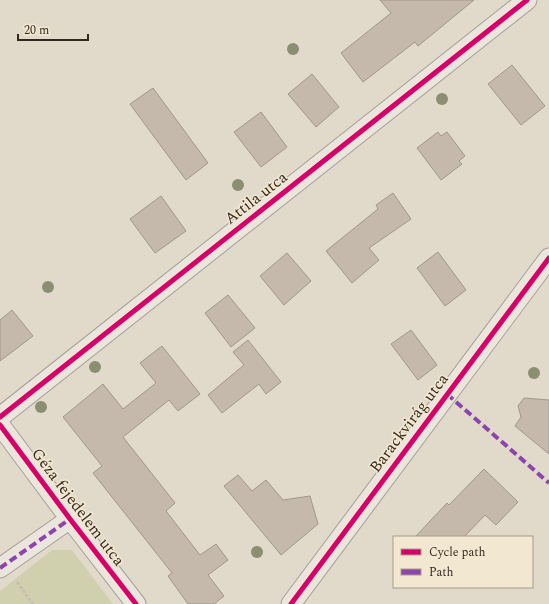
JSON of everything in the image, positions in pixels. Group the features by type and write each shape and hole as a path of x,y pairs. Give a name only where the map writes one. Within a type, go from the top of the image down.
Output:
{"street":[{"name":"Attila utca","path":"0,417 527,0"},
{"name":"Barackvirág utca","path":"291,604 549,258"},
{"name":"Géza fejedelem utca","path":"0,425 136,604"},
{"path":"2,566 70,519"}],"path":[{"path":"2,566 33,604"}],"green space":[{"path":"52,550 72,550 113,604 0,604 0,591"}],"building":[{"path":"380,0 474,0 418,46 415,42 363,82 341,53 391,13"},
{"path":"512,65 545,106 521,125 488,84"},
{"path":"312,74 339,107 316,127 288,94"},
{"path":"153,88 208,163 186,180 130,104"},
{"path":"261,112 287,147 261,167 234,132"},
{"path":"438,132 441,136 447,132 465,156 459,161 462,164 441,180 417,148"},
{"path":"393,193 411,219 369,248 379,260 352,283 326,251 378,209 376,205"},
{"path":"161,196 186,231 155,253 130,219"},
{"path":"438,252 466,290 445,306 417,268"},
{"path":"287,253 311,281 284,305 260,276"},
{"path":"228,295 255,328 231,347 205,313"},
{"path":"12,310 33,336 0,361 0,320"},
{"path":"411,330 437,365 418,380 391,344"},
{"path":"248,340 281,382 266,394 259,384 222,413 208,395 244,365 233,352"},
{"path":"162,346 200,394 178,411 169,400 123,437 175,503 166,511 200,555 216,544 228,560 208,575 224,596 214,604 188,604 168,576 172,573 93,473 102,466 63,417 103,384 123,409 156,383 140,363"},
{"path":"524,398 549,400 549,454 515,426 521,417 518,406"},
{"path":"484,469 518,502 496,525 485,515 465,536 416,536 447,503 449,505"},
{"path":"238,475 252,491 266,480 283,500 310,496 318,524 281,555 224,486"}],"marked path":[{"path":"447,394 549,483"},
{"path":"0,568 70,519"}],"cycle path":[{"path":"0,417 527,0"},
{"path":"291,604 549,258"},
{"path":"0,425 136,604"}]}
